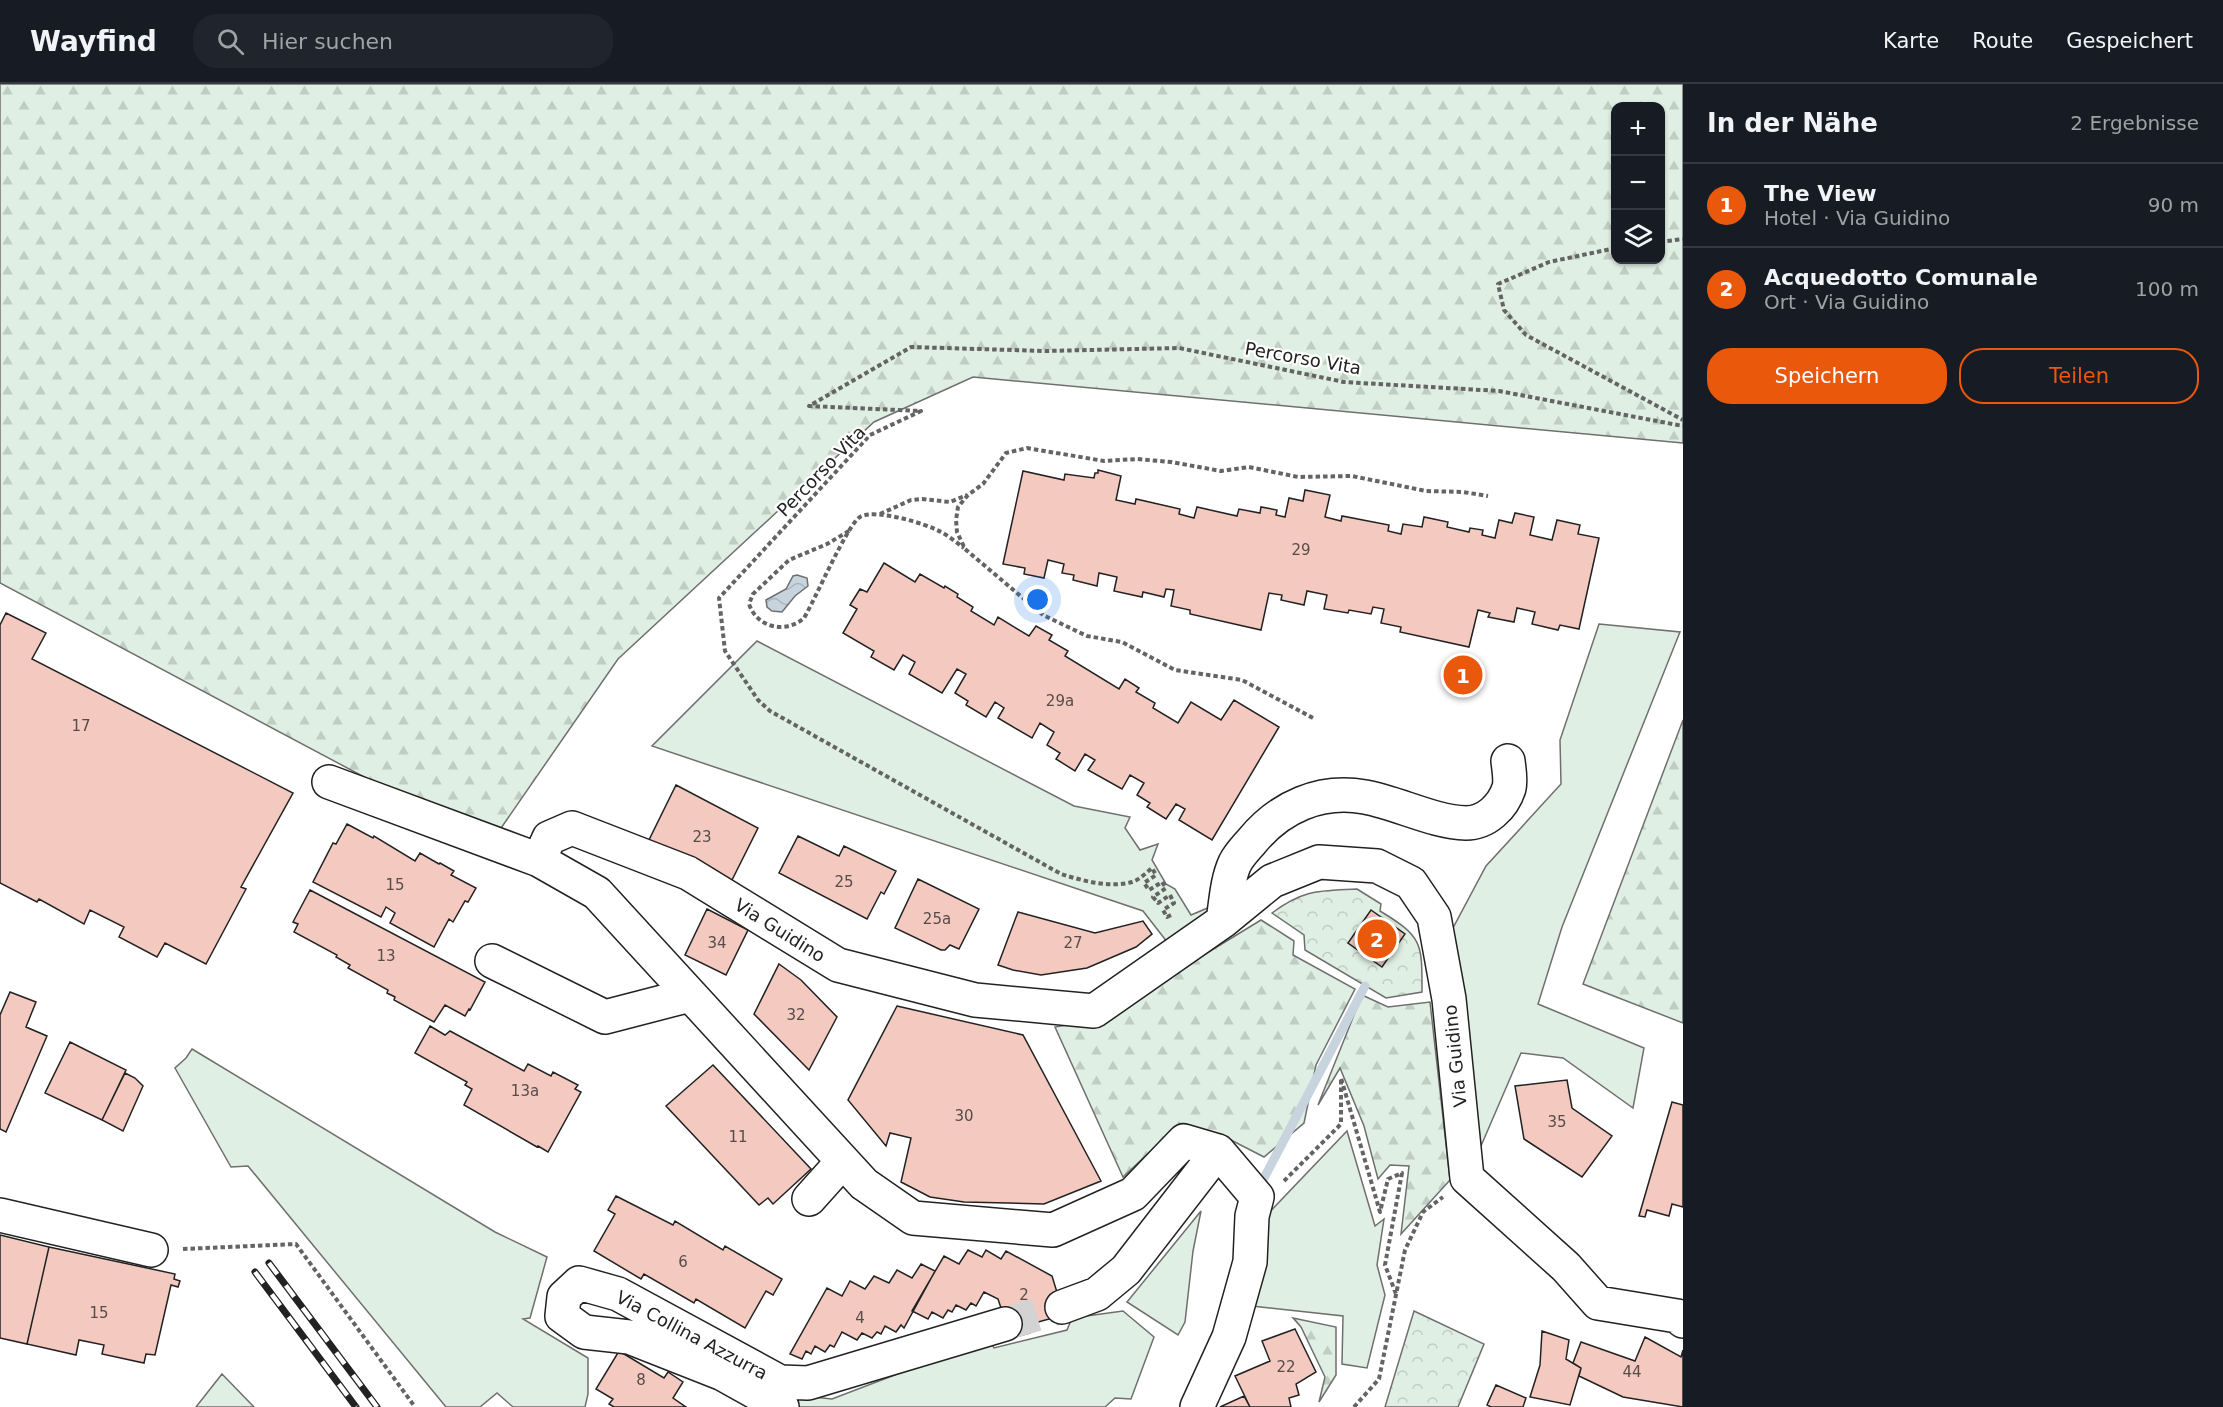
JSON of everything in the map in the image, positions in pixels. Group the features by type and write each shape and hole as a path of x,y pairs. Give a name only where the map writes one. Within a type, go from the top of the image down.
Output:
{"street":[{"path":"1223,921 1229,879 1236,861 1264,826 1290,807 1321,796 1362,796 1398,804 1435,818 1466,823 1481,821 1496,811 1504,801 1509,786 1508,761"},
{"path":"329,782 539,860 597,893 864,1184 913,1218 1053,1230 1133,1194 1184,1141 1218,1151 1257,1197 1252,1216 1250,1262 1229,1337 1197,1407"},
{"name":"Via Guidino","path":"539,860 549,838 572,828 688,873 838,964 975,1000 1094,1011 1223,921 1272,881 1319,862 1377,866 1411,883 1434,917 1449,999 1467,1178"},
{"path":"492,961 605,1017 690,995"},
{"path":"1062,1307 1097,1294 1126,1270 1218,1151"},
{"path":"809,1199 843,1161"},
{"path":"1467,1178 1566,1268 1598,1303 1677,1316 1683,1321"},
{"path":"0,1215 151,1250"},
{"name":"Via Collina Azzurra","path":"782,1407 723,1374 629,1337 584,1332 562,1316 564,1297 579,1283 618,1294 780,1382 808,1383 1005,1324"}],"path":[{"path":"1665,241 1683,239"},
{"path":"1611,249 1549,262 1498,284 1504,310 1526,335 1683,420"},
{"name":"Percorso Vita","path":"1173,913 1167,917 1163,910 1174,903 1170,895 1158,903 1153,897 1166,888 1162,882 1149,890 1144,883 1156,874 1152,868 1134,882 1083,881 1061,874 799,728 770,711 758,700 725,651 719,598 870,435 921,411 809,406 911,346 1045,351 1179,348 1344,382 1499,391 1683,426"},
{"path":"965,549 957,532 958,507 968,495 983,484 1006,453 1026,448 1104,461 1137,459 1171,462 1221,471 1250,467 1298,477 1352,476 1426,491 1463,492 1488,496"},
{"path":"879,515 911,500 950,502 968,495"},
{"path":"849,531 827,544 789,560 753,594 749,604 754,615 768,624 786,628 797,624 804,618 849,531 859,517 866,514 902,518 941,532 965,549 1043,615 1087,636 1122,642 1175,670 1242,680 1313,718"},
{"path":"1252,1216 1341,1124 1341,1078 1380,1212 1388,1179 1402,1173 1385,1265 1396,1294"},
{"path":"1354,1407 1379,1379 1405,1250 1423,1212 1467,1178"},
{"path":"151,1250 296,1245 415,1407"}],"green space":[{"path":"0,84 1683,84 1683,443 973,377 874,422 618,659 490,844 0,583"},
{"path":"1599,624 1680,632 1562,927 1538,1004 1644,1048 1633,1108 1563,1058 1521,1053 1481,1146 1453,928 1486,866 1561,784 1560,740"},
{"path":"757,641 1074,806 1130,817 1125,828 1140,850 1158,844 1152,860 1166,884 1175,889 1191,915 1210,907 1218,918 1171,947 1143,911 652,746"},
{"path":"1683,720 1683,1023 1583,984"},
{"path":"1357,889 1381,904 1380,911 1412,935 1420,952 1422,992 1386,998 1305,950 1304,935 1272,913 1303,895"},
{"path":"1261,920 1294,941 1293,955 1355,989 1316,1065 1304,1123 1264,1157 1231,1140 1171,1132 1123,1177 1055,1027 1099,1019"},
{"path":"1362,995 1388,1007 1430,1002 1450,1180 1401,1234 1409,1166 1390,1165 1378,1179 1364,1126 1340,1068 1318,1105"},
{"path":"192,1049 495,1232 547,1257 530,1318 523,1319 588,1358 588,1394 585,1407 513,1407 497,1393 480,1407 446,1407 248,1166 231,1167 175,1068"},
{"path":"1347,1131 1375,1226 1384,1219 1377,1265 1385,1295 1367,1368 1342,1364 1343,1316 1252,1306 1261,1221"},
{"path":"1201,1211 1193,1251 1185,1322 1178,1335 1127,1302"},
{"path":"1123,1311 1154,1337 1131,1399 1115,1398 1105,1407 792,1407 784,1394 832,1399 989,1339 994,1348 1067,1330 1072,1318"},
{"path":"1414,1311 1484,1344 1458,1407 1385,1407"},
{"path":"1293,1318 1336,1327 1336,1375 1319,1402 1325,1377 1301,1327"},
{"path":"222,1374 254,1407 196,1407"}],"water":[{"path":"793,576 807,578 808,586 795,596 782,612 772,611 767,607 766,600 786,589"}],"building":[{"path":"1098,470 1121,476 1116,500 1135,504 1136,499 1180,509 1179,514 1194,518 1197,507 1237,516 1239,509 1260,513 1261,507 1277,510 1276,515 1285,517 1289,498 1303,501 1305,490 1330,495 1325,517 1341,521 1342,516 1389,525 1388,531 1401,534 1403,524 1422,527 1424,517 1448,522 1447,527 1469,532 1470,528 1483,530 1482,535 1495,538 1499,520 1512,523 1515,513 1534,517 1530,535 1552,540 1557,520 1580,525 1578,534 1599,538 1579,629 1560,625 1558,630 1532,624 1535,612 1517,608 1514,622 1488,617 1490,613 1478,610 1469,647 1400,632 1401,627 1381,623 1384,609 1373,607 1371,614 1324,609 1327,595 1307,591 1304,605 1281,600 1282,595 1269,593 1261,630 1190,614 1190,610 1171,606 1174,590 1166,589 1164,597 1143,592 1142,597 1114,591 1117,577 1099,573 1097,586 1073,580 1074,575 1062,573 1064,564 1048,560 1044,578 1024,574 1025,568 1003,564 1023,471 1064,480 1065,474 1094,478"},
{"path":"884,563 915,582 920,574 944,588 945,586 973,607 971,611 994,625 998,617 1029,636 1036,626 1052,635 1049,640 1068,651 1065,656 1119,689 1125,679 1139,688 1136,692 1155,703 1153,708 1178,723 1191,702 1221,720 1234,700 1279,727 1212,840 1179,820 1185,809 1176,804 1166,819 1147,807 1150,803 1137,795 1144,783 1130,775 1122,789 1088,770 1095,760 1085,754 1075,771 1056,759 1060,753 1047,745 1054,732 1040,723 1032,738 998,718 1004,708 995,702 986,717 966,705 968,701 955,693 966,674 957,669 942,693 909,674 915,662 903,655 894,670 871,657 874,651 843,633 857,609 850,605 860,589 867,592"},
{"path":"6,613 46,633 32,659 293,793 241,887 246,889 206,964 165,943 157,957 119,937 124,927 90,910 84,924 39,899 37,902 0,883 0,625"},
{"path":"676,785 758,828 727,890 646,846"},
{"path":"347,824 373,838 374,836 415,861 420,853 454,871 451,875 476,888 468,902 465,901 453,922 449,919 434,947 390,923 395,913 386,907 381,917 313,882 333,843 336,844"},
{"path":"798,836 839,856 844,846 896,871 884,894 881,892 867,919 779,873"},
{"path":"918,879 979,909 959,949 950,945 945,950 941,950 895,928"},
{"path":"310,890 485,982 470,1010 465,1016 445,1005 434,1022 394,1000 395,997 387,993 388,990 348,968 350,965 336,957 337,955 294,932 298,924 293,922"},
{"path":"707,909 748,930 726,975 685,955"},
{"path":"1371,910 1405,934 1382,967 1348,943"},
{"path":"1018,912 1095,933 1143,921 1152,934 1136,947 1087,968 1041,975 998,965"},
{"path":"779,964 801,980 837,1017 809,1070 754,1014"},
{"path":"10,992 36,1002 26,1027 47,1036 6,1132 0,1129 0,1015"},
{"path":"897,1006 1023,1035 1101,1181 1044,1204 964,1202 930,1197 901,1182 911,1138 890,1133 886,1146 848,1100"},
{"path":"430,1026 445,1035 450,1031 524,1071 528,1064 551,1076 553,1072 578,1085 575,1089 581,1092 548,1152 464,1105 472,1089 465,1085 467,1082 415,1053"},
{"path":"70,1042 126,1070 102,1120 45,1093"},
{"path":"713,1065 811,1169 773,1204 768,1198 759,1205 666,1106"},
{"path":"125,1073 135,1078 143,1086 123,1131 102,1120"},
{"path":"1567,1080 1572,1108 1612,1136 1582,1177 1524,1139 1515,1086"},
{"path":"1672,1102 1683,1105 1683,1207 1672,1204 1669,1216 1647,1210 1645,1217 1639,1216"},
{"path":"616,1196 673,1225 675,1221 723,1250 725,1246 782,1279 773,1295 766,1291 745,1328 696,1299 694,1303 644,1274 641,1279 594,1251 615,1214 608,1210"},
{"path":"0,1235 49,1247 27,1344 0,1338"},
{"path":"49,1247 175,1274 174,1279 180,1281 178,1287 171,1285 155,1355 146,1354 144,1363 102,1354 104,1345 79,1340 76,1355 27,1344"},
{"path":"968,1250 982,1257 986,1250 1001,1259 1006,1251 1052,1276 1064,1315 1027,1325 1030,1333 1011,1338 998,1299 984,1292 976,1306 971,1303 966,1310 956,1305 952,1312 948,1310 943,1318 932,1312 928,1319 912,1311 944,1256 959,1264"},
{"path":"921,1264 935,1271 904,1328 901,1325 896,1332 885,1326 881,1334 877,1332 872,1338 862,1333 857,1340 842,1332 834,1347 830,1345 825,1352 815,1346 811,1354 806,1351 802,1359 790,1354 827,1288 842,1296 850,1281 865,1289 874,1276 889,1283 897,1270 912,1278"},
{"path":"1295,1329 1316,1372 1296,1384 1299,1395 1289,1398 1291,1407 1250,1407 1235,1376 1270,1361 1262,1341"},
{"path":"1542,1331 1569,1340 1566,1359 1581,1368 1570,1405 1530,1397 1540,1365"},
{"path":"1645,1337 1681,1357 1683,1350 1683,1407 1623,1397 1579,1376 1581,1368 1573,1363 1581,1342 1635,1361"},
{"path":"619,1351 664,1378 668,1372 683,1382 673,1398 686,1407 614,1407 609,1404 613,1399 596,1389"},
{"path":"1496,1385 1526,1398 1523,1407 1487,1405"},
{"path":"1244,1396 1250,1407 1220,1407"}],"waterway":[{"path":"1263,1180 1365,986"}],"tunnel":[{"path":"1005,1324 1062,1307"}],"railway":[{"path":"269,1263 377,1407"},
{"path":"255,1272 356,1407"}],"place":[{"name":"The View","path":"1463,675"},
{"name":"Acquedotto Comunale","path":"1377,939"}]}
